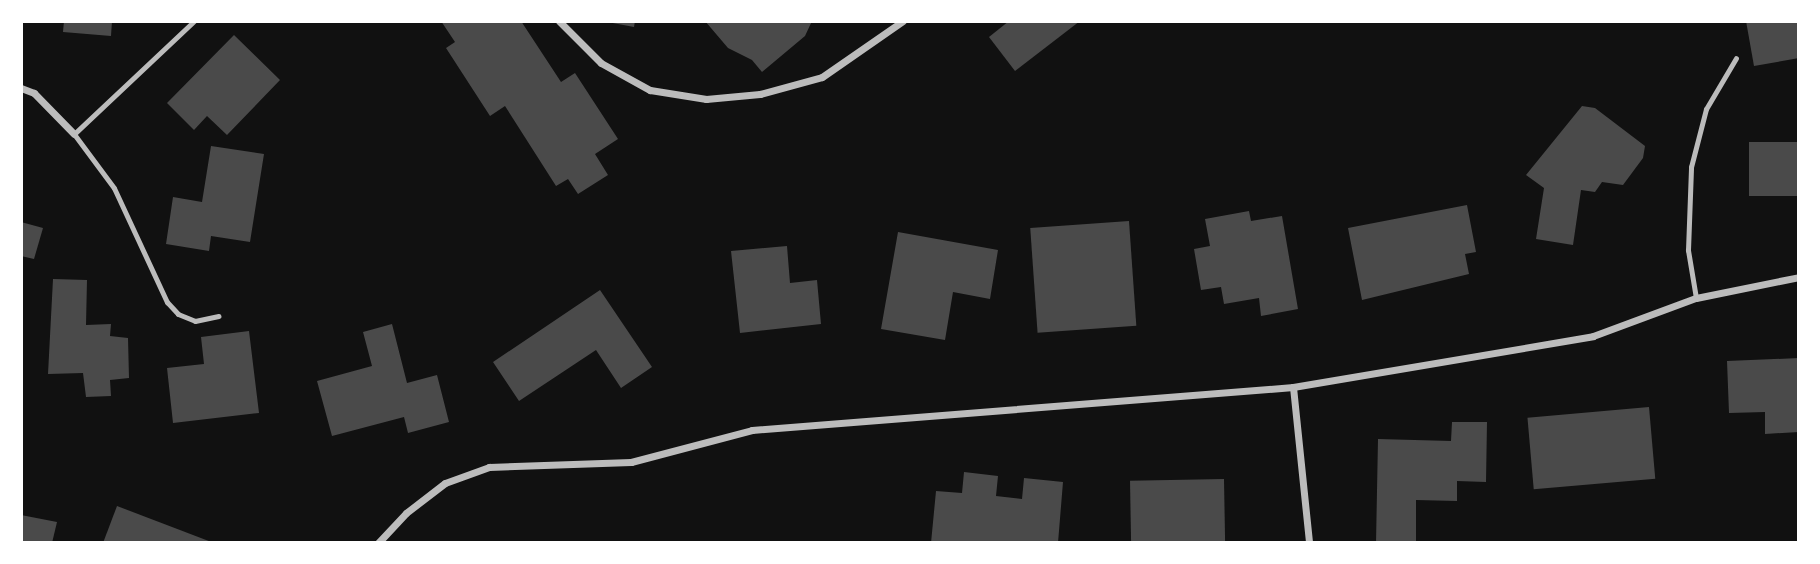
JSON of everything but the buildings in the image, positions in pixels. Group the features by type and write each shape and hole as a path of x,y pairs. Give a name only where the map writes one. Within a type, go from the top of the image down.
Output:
{"street":[{"path":"559,21 601,63 650,90 706,99 760,94 822,77 903,21"},
{"path":"21,88 34,93 74,134"},
{"path":"378,543 406,513 445,483 489,467 631,462 752,430 1293,387 1593,336 1696,298 1799,278"},
{"path":"1293,387 1309,543"}],"lane":[{"path":"194,21 74,134 114,188 167,302 178,314 195,321 218,316"},
{"path":"1696,298 1688,250 1691,167 1706,110 1737,58"}]}
